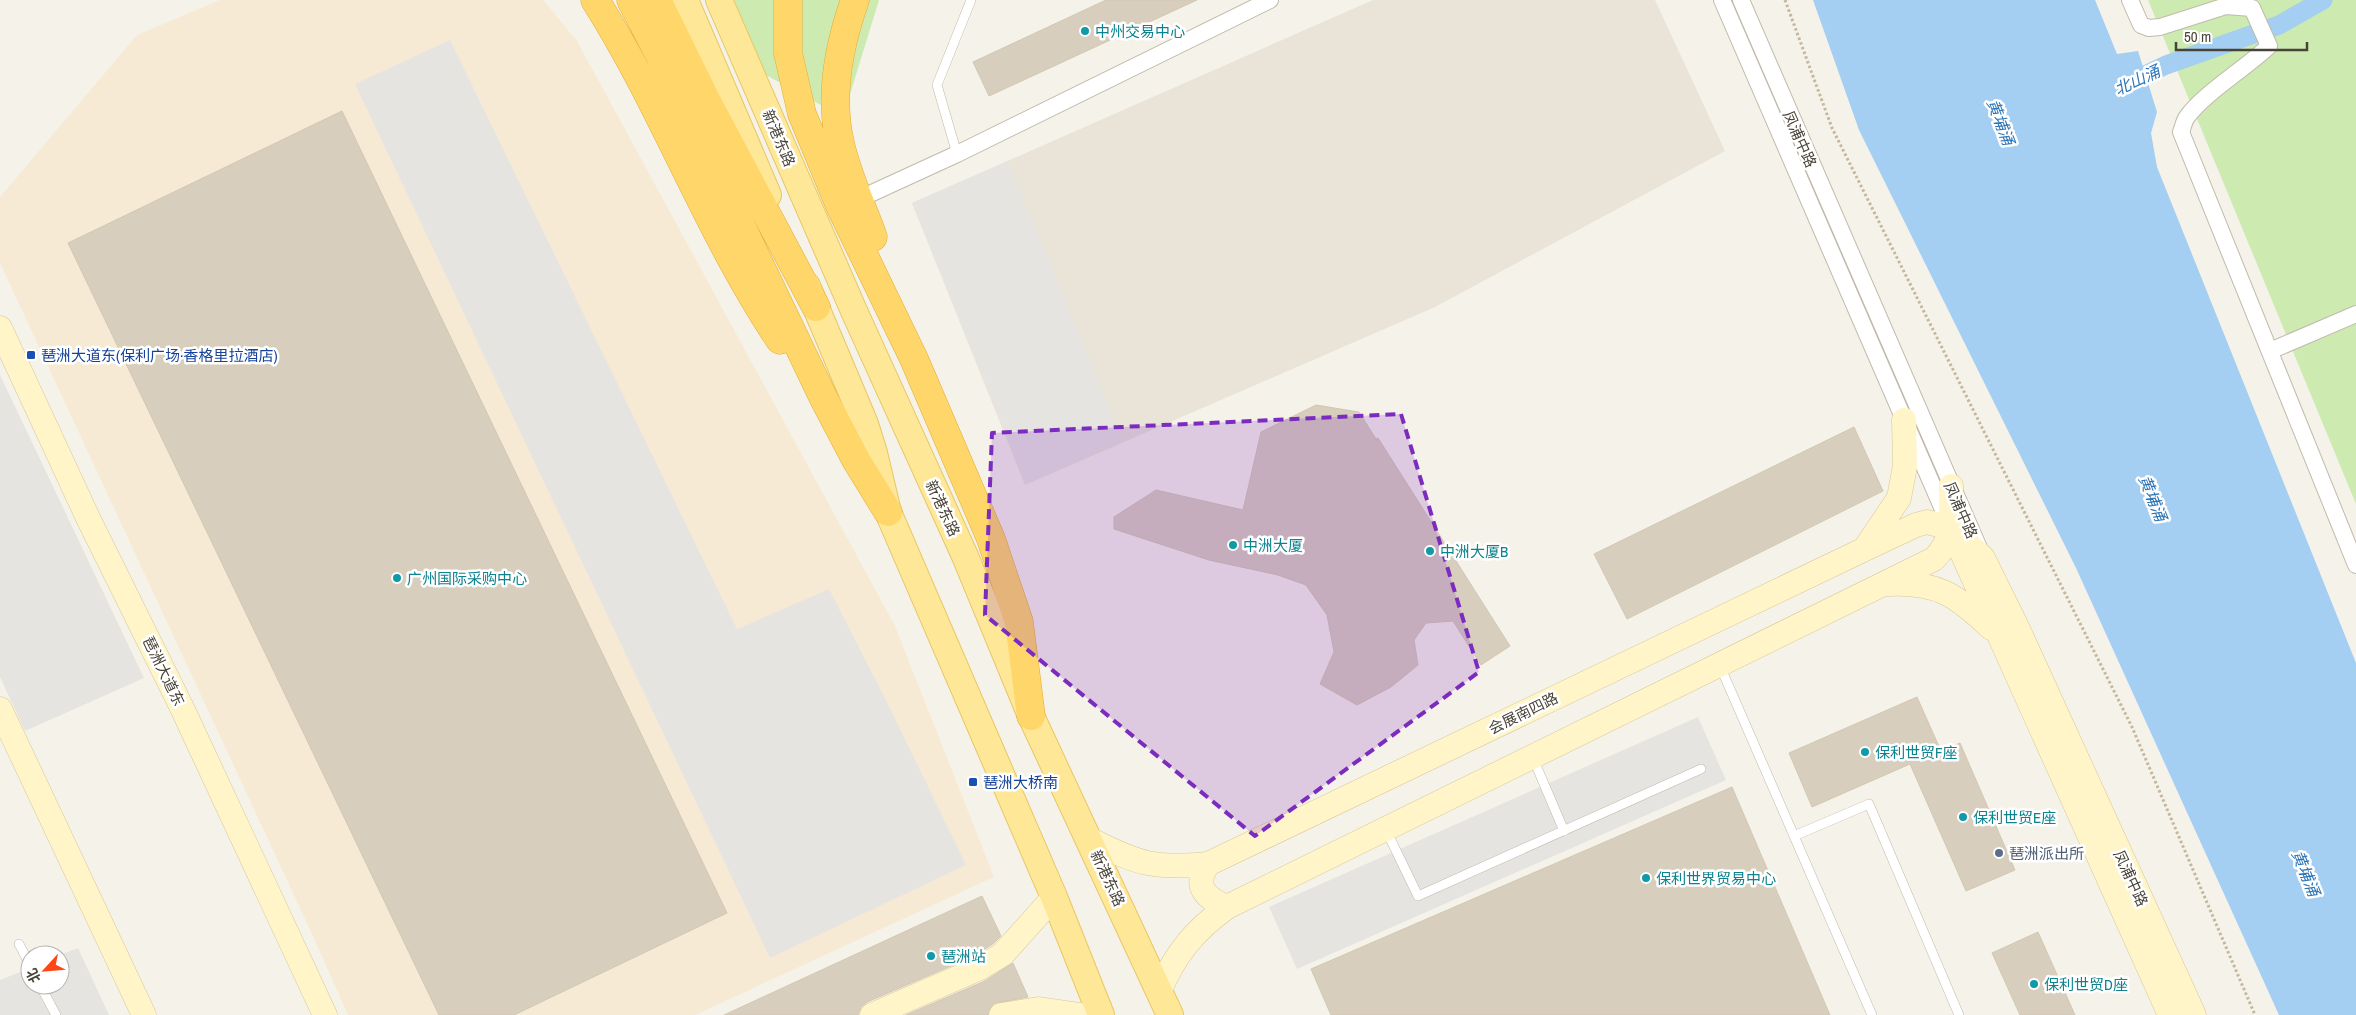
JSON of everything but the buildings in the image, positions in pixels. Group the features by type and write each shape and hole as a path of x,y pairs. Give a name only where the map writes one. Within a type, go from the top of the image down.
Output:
{"highway":[{"path":"595,0 625,52 748,290 779,339 823,397"},
{"path":"631,0 823,397 856,460 888,512"},
{"path":"657,0 705,98 816,306"},
{"path":"788,0 788,53 798,100 811,136 859,247 914,359 991,539 1019,622 1032,716"},
{"path":"855,0 841,45 838,72 836,118 840,145 914,359"}],"main road":[{"path":"685,0 865,424 888,512 1054,897 1101,1015"},
{"name":"新港东路","path":"719,0 854,311 965,556 1032,716 1091,840 1170,1015"}],"street":[{"path":"859,199 956,154 1270,0"},
{"name":"凤浦中路","path":"1722,0 1904,420 2170,1015"},
{"name":"凤浦中路","path":"1741,0 1950,486 2017,626 2194,1015"},
{"path":"2130,0 2141,25 2149,28 2160,27 2226,6 2252,8 2269,46 2252,63 2201,102 2186,118 2181,132 2356,565"},
{"path":"2270,352 2356,314"},
{"name":"琶洲大道东","path":"0,328 88,518 184,710 325,1015"},
{"path":"1865,549 1899,498 1905,466 1904,420"},
{"path":"1160,990 1176,957 1192,936 1227,907 1934,559 1943,550 1952,528 1950,486"},
{"name":"会展南四路","path":"1091,840 1136,861 1158,866 1208,864 1916,525 1927,522 1952,528"},
{"path":"1952,528 1983,558"},
{"path":"1882,584 1908,582 1950,594 1966,605 2000,637"},
{"path":"0,709 144,1015"},
{"path":"1208,864 1202,873 1203,889 1213,901 1227,907"},
{"path":"872,1015 980,968 1002,954 1054,897"},
{"path":"1001,1015 1038,1008 1080,1015"}],"lane":[{"path":"956,154 937,85 971,0"},
{"path":"1720,666 1872,1015"},
{"path":"1533,758 1564,831"},
{"path":"1386,830 1418,896 1701,770"},
{"path":"1794,836 1869,804 1959,1015"},
{"path":"45,995 56,1015"}],"path":[{"path":"1785,0 1832,128 2132,727 2255,1015"}],"highlighted area":[{"path":"1401,414 1479,672 1255,836 985,615 992,433"}],"shaded area":[{"path":"220,0 543,0 577,41 895,626 994,877 695,1015 348,1015 0,263 0,197 137,35"},
{"path":"1373,0 1655,0 1725,151 1435,307 1025,485 912,203"},
{"path":"450,40 737,629 829,589 886,700 966,865 770,958 355,84"},
{"path":"1008,161 1122,439 1026,482 912,203"},
{"path":"0,375 144,678 25,731 0,677"},
{"path":"1698,717 1726,780 1297,969 1269,907"},
{"path":"78,948 109,1015 0,1015 0,980 20,972 20,995 70,995 70,951"}],"green space":[{"path":"734,0 879,0 843,117 764,74"},
{"path":"2148,0 2356,0 2356,504"}],"water":[{"name":"黄埔涌","path":"1813,0 2095,0 2117,54 2138,51 2157,112 2151,133 2157,167 2356,663 2356,1015 2279,1015 2076,568 1859,130"}],"waterway":[{"name":"北山涌","path":"2124,85 2166,65 2279,25 2323,0"}],"place":[{"name":"中州交易中心","path":"1085,31"},
{"name":"琶洲大道东(保利广场·香格里拉酒店)","path":"31,355"},
{"name":"中洲大厦","path":"1233,545"},
{"name":"中洲大厦B","path":"1430,551"},
{"name":"广州国际采购中心","path":"397,578"},
{"name":"保利世贸F座","path":"1865,752"},
{"name":"琶洲大桥南","path":"973,782"},
{"name":"保利世贸E座","path":"1963,817"},
{"name":"琶洲派出所","path":"1999,853"},
{"name":"保利世界贸易中心","path":"1646,878"},
{"name":"琶洲站","path":"931,956"},
{"name":"保利世贸D座","path":"2034,984"}]}
